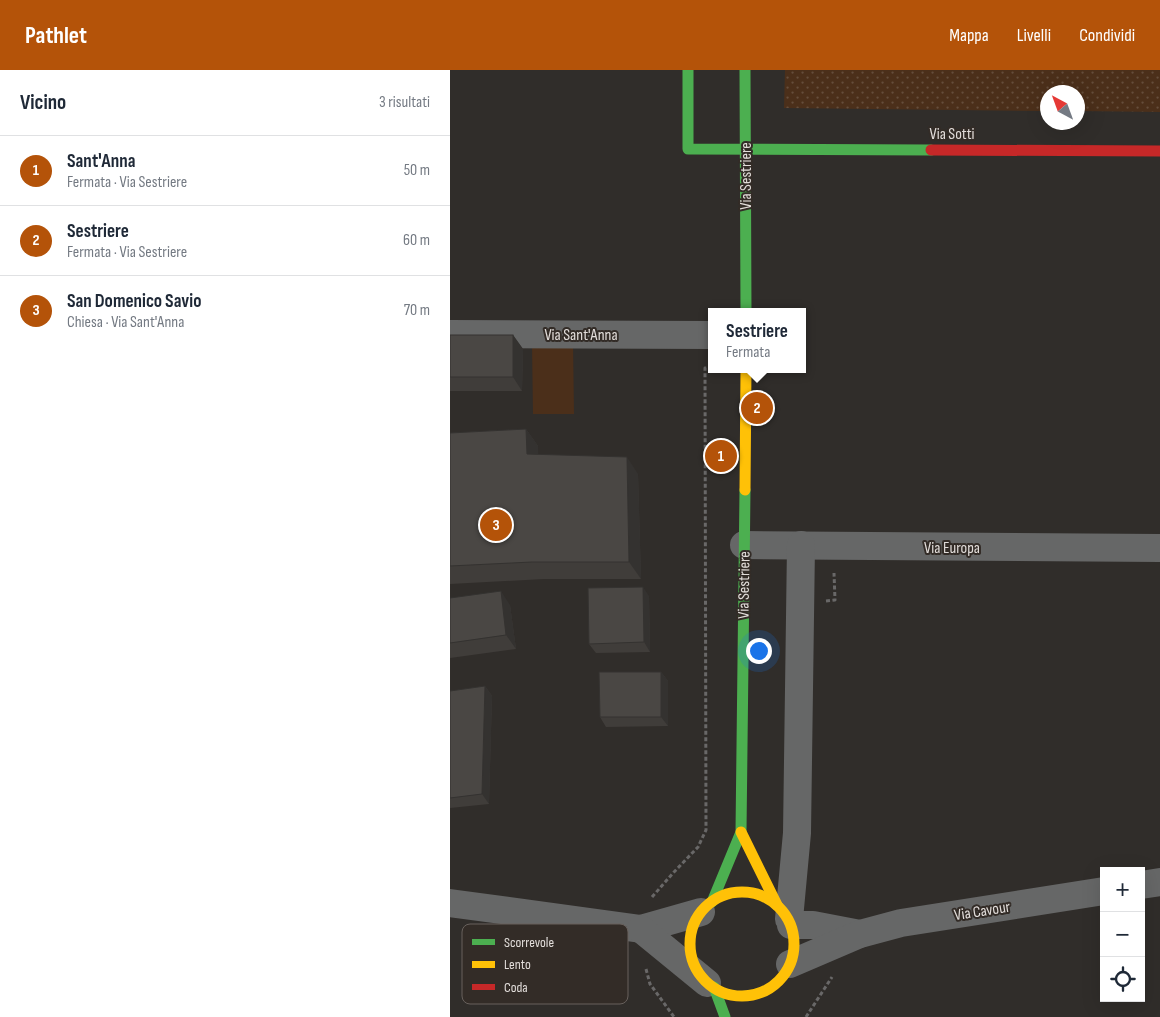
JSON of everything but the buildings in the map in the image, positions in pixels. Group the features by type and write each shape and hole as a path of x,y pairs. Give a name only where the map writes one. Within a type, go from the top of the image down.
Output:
{"main road":[{"name":"Via Sotti","path":"688,70 688,149 1160,151"},
{"name":"Via Sestriere","path":"744,70 746,308"},
{"name":"Via Sestriere","path":"741,832 746,373"},
{"path":"741,832 794,935 794,950 790,964 783,977 772,987 756,994 739,996 722,992 710,985 697,971 692,956 690,940 694,925 707,907 741,832"},
{"path":"707,907 724,895 738,892 752,893 765,897 785,916"},
{"path":"710,985 725,1017"},
{"path":"765,1002 772,987"}],"street":[{"name":"Via Sant'Anna","path":"450,334 708,335"},
{"name":"Via Europa","path":"744,544 1160,548"},
{"path":"802,546 797,833 785,916 813,925 860,934"},
{"path":"1145,884 1160,882"},
{"name":"Via Cavour","path":"790,964 860,934 901,923 1100,892"},
{"path":"450,903 599,924"},
{"path":"628,928 641,930 707,907"},
{"path":"641,930 710,985"}],"path":[{"path":"641,930 652,897 698,847 706,830 705,368 708,368"},
{"path":"824,602 835,600 833,546"},
{"path":"806,1017 837,971"}],"shaded area":[{"path":"785,70 1160,70 1160,112 1085,111 1085,85 1040,85 1040,111 784,108"},
{"path":"573,343 574,414 533,414 532,344"}],"traffic: fast":[{"path":"688,70 688,149 931,150"},
{"path":"745,70 746,308"},
{"path":"712,902 741,832 745,490"},
{"path":"714,987 725,1017"}],"traffic: slow":[{"path":"745,490 746,373"},
{"path":"741,832 777,905"},
{"path":"742,892 762,896 779,907 790,924 794,944 790,964 779,981 762,992 742,996 722,992 705,981 694,964 690,944 694,924 705,907 722,896 742,892"}],"traffic: jam":[{"path":"931,150 1160,151"}],"place":[{"name":"Sestriere","path":"757,408"},
{"name":"Sant'Anna","path":"721,456"},
{"name":"San Domenico Savio","path":"496,525"}]}
